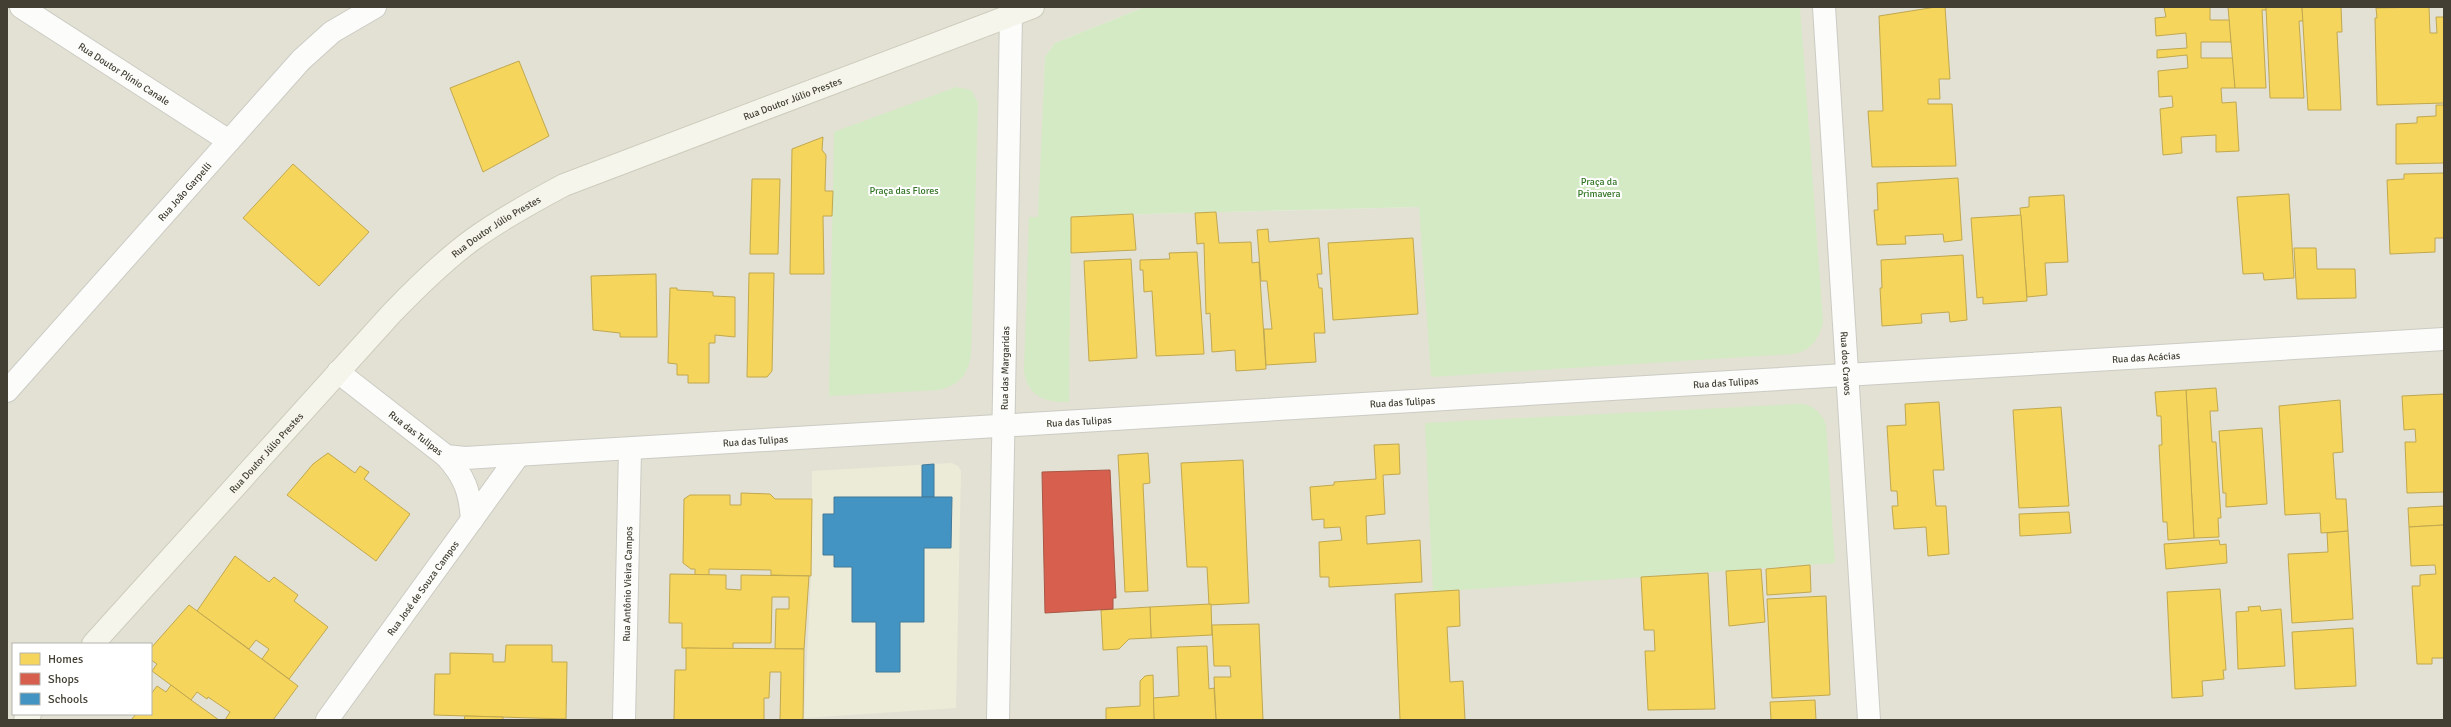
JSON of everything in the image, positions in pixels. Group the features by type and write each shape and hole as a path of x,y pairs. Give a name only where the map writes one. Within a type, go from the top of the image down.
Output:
{"street":[{"name":"Rua Doutor Plínio Canale","path":"21,7 228,141"},
{"name":"Rua João Garpelli","path":"7,391 301,60 332,32 375,7"},
{"name":"Rua Doutor Júlio Prestes","path":"94,643 390,314 433,272 472,240 517,210 564,185 834,81 1033,7"},
{"name":"Rua dos Cravos","path":"1824,7 1869,720"},
{"name":"Rua das Margaridas","path":"998,720 1011,16"},
{"name":"Rua das Acácias","path":"1848,375 2444,339"},
{"name":"Rua das Tulipas","path":"338,372 446,456 465,458 1848,375"},
{"name":"Rua Antônio Vieira Campos","path":"624,720 630,449"},
{"path":"446,456 460,472 470,498 472,520"},
{"name":"Rua José de Souza Campos","path":"327,720 518,456"}],"shaded area":[{"path":"7,7 1145,7 1055,43 1045,57 1039,217 1419,207 1406,7 2444,7 2444,720 7,720"},
{"path":"952,463 958,466 961,471 956,708 804,718 811,576 812,471"}],"green space":[{"name":"Praça da Primavera","path":"1145,7 1800,7 1823,322 1817,338 1810,347 1793,354 1431,377 1419,207 1071,216 1069,402 1045,399 1033,392 1029,387 1024,371 1029,217 1038,217 1045,57 1055,43"},
{"name":"Praça das Flores","path":"956,87 971,90 978,103 971,355 965,374 957,382 939,390 829,396 834,132"},
{"path":"1798,404 1808,405 1816,410 1822,416 1826,425 1835,563 1433,592 1425,423"}],"building: Homes":[{"path":"1936,7 1945,7 1950,79 1939,79 1940,99 1928,99 1928,104 1952,104 1956,166 1872,167 1868,111 1883,111 1879,16"},
{"path":"2164,7 2210,7 2210,20 2230,20 2231,42 2201,42 2201,58 2233,58 2235,88 2221,88 2222,103 2236,102 2239,151 2216,152 2216,135 2181,137 2182,153 2163,155 2160,109 2173,107 2172,96 2159,97 2158,71 2188,68 2187,55 2157,58 2157,50 2187,48 2186,33 2156,36 2155,18 2166,17"},
{"path":"2228,7 2266,7 2266,10 2262,10 2266,88 2235,88"},
{"path":"2266,7 2302,7 2303,21 2299,21 2304,98 2270,98"},
{"path":"2302,7 2341,7 2342,32 2337,32 2341,110 2308,110"},
{"path":"2429,7 2430,33 2437,33 2436,17 2444,17 2444,103 2377,105 2376,8"},
{"path":"519,61 549,136 483,172 450,88"},
{"path":"2436,105 2444,105 2444,163 2396,164 2396,124 2417,123 2417,117 2436,116"},
{"path":"823,137 822,150 826,155 825,191 833,191 832,216 823,216 824,274 790,274 792,149"},
{"path":"293,164 369,232 319,286 243,218"},
{"path":"2444,173 2444,238 2435,238 2435,252 2390,254 2387,180 2404,179 2404,174"},
{"path":"1958,178 1962,240 1944,242 1943,234 1905,236 1906,244 1877,245 1874,210 1878,210 1877,183"},
{"path":"752,179 780,179 778,254 750,254"},
{"path":"2289,194 2294,278 2264,280 2263,273 2243,274 2237,197"},
{"path":"2064,195 2068,262 2045,263 2047,295 2027,297 2020,208 2029,207 2029,197"},
{"path":"1216,212 1219,243 1251,242 1252,263 1259,262 1266,369 1236,371 1235,350 1212,352 1210,313 1206,314 1204,243 1197,244 1195,213"},
{"path":"1133,214 1136,250 1071,253 1071,217"},
{"path":"2021,215 2027,301 1983,304 1983,297 1977,298 1971,218"},
{"path":"1268,229 1269,242 1319,238 1322,274 1317,274 1319,288 1322,288 1325,333 1314,333 1316,362 1266,365 1264,329 1272,329 1267,281 1261,281 1257,230"},
{"path":"1413,238 1418,314 1333,320 1328,243"},
{"path":"2294,248 2316,248 2317,269 2355,269 2356,298 2297,299"},
{"path":"1197,252 1204,354 1156,356 1152,291 1144,292 1143,270 1140,270 1140,260 1170,259 1169,253"},
{"path":"1963,255 1967,320 1950,322 1949,312 1921,314 1922,323 1882,326 1880,288 1882,288 1881,260"},
{"path":"1131,259 1137,358 1089,361 1084,261"},
{"path":"749,273 774,273 772,371 767,377 747,377"},
{"path":"656,274 657,337 620,337 620,333 593,330 591,276"},
{"path":"670,288 677,288 677,290 713,292 713,296 735,297 735,337 715,335 715,343 709,343 709,383 688,383 688,375 677,375 677,364 668,363"},
{"path":"2216,388 2218,411 2210,411 2212,442 2216,442 2221,518 2218,518 2219,537 2194,538 2186,390"},
{"path":"2186,390 2194,538 2168,540 2167,522 2163,522 2159,445 2162,445 2161,416 2157,416 2155,392"},
{"path":"2444,394 2444,492 2407,493 2405,442 2416,442 2415,429 2404,430 2402,396"},
{"path":"2340,400 2343,452 2333,453 2336,499 2346,499 2348,531 2321,533 2320,513 2285,515 2279,406"},
{"path":"1939,402 1944,470 1933,470 1936,506 1946,506 1949,554 1928,556 1926,527 1894,529 1892,506 1898,506 1897,491 1891,491 1887,426 1906,425 1905,404"},
{"path":"2061,407 2069,506 2019,508 2013,410"},
{"path":"2262,428 2267,504 2226,507 2226,493 2223,493 2219,431"},
{"path":"1399,444 1400,474 1383,475 1385,514 1366,516 1367,544 1420,540 1422,582 1329,587 1329,577 1320,577 1319,542 1342,540 1340,527 1324,528 1324,519 1312,520 1310,487 1334,485 1334,482 1376,479 1374,445"},
{"path":"328,453 355,473 360,466 369,472 364,479 410,514 376,561 287,495 313,464"},
{"path":"1148,453 1150,483 1143,484 1148,591 1125,592 1118,455"},
{"path":"1243,460 1249,603 1209,605 1207,567 1187,567 1181,463"},
{"path":"741,493 770,494 775,499 812,499 811,576 771,575 771,570 709,569 709,575 695,575 695,569 691,569 683,563 684,499 690,495 730,495 730,505 741,505"},
{"path":"2444,506 2444,525 2409,527 2408,508"},
{"path":"2069,512 2071,533 2020,536 2019,514"},
{"path":"2444,525 2444,658 2432,658 2432,664 2417,664 2412,586 2420,586 2420,575 2436,574 2435,565 2411,566 2409,527"},
{"path":"2348,531 2353,619 2292,623 2288,554 2328,552 2327,533"},
{"path":"2219,540 2220,545 2226,544 2227,563 2166,569 2164,544"},
{"path":"235,556 269,582 274,577 298,595 294,601 328,627 289,679 262,659 269,649 256,640 249,649 197,611"},
{"path":"1810,565 1811,592 1767,595 1766,569"},
{"path":"1761,569 1765,622 1729,626 1726,571"},
{"path":"1708,573 1715,709 1648,710 1645,651 1655,651 1654,630 1644,630 1641,577"},
{"path":"670,574 726,575 726,589 741,590 741,575 809,576 804,649 775,649 776,609 789,609 789,597 772,597 771,643 733,643 733,649 682,648 682,623 669,623"},
{"path":"2220,589 2226,670 2223,670 2224,679 2202,681 2203,696 2172,698 2167,592"},
{"path":"1459,590 1460,626 1447,627 1450,682 1463,681 1465,720 1400,720 1395,594"},
{"path":"1826,596 1830,695 1772,698 1767,599"},
{"path":"1211,604 1212,635 1151,638 1150,607"},
{"path":"189,605 298,686 273,720 225,720 230,712 208,697 207,699 197,692 191,700 152,671 157,664 152,661 152,647"},
{"path":"2260,606 2261,611 2281,609 2285,666 2238,669 2236,612 2249,611 2248,607"},
{"path":"1150,607 1151,638 1129,639 1119,649 1103,650 1101,610"},
{"path":"1259,624 1263,720 1216,720 1214,677 1231,677 1230,666 1214,666 1212,625"},
{"path":"2353,628 2356,686 2295,689 2292,632"},
{"path":"506,645 552,645 552,662 567,662 566,719 434,715 435,674 450,674 450,653 493,654 493,662 505,662"},
{"path":"1207,646 1209,689 1214,688 1216,720 1154,720 1153,698 1179,696 1177,647"},
{"path":"686,648 804,649 803,720 780,720 781,672 770,672 769,698 764,698 764,720 674,720 675,670 686,670"},
{"path":"1153,675 1154,720 1106,720 1106,708 1140,706 1140,681 1145,676"},
{"path":"171,685 219,720 131,720 135,715 152,715 152,693 157,686 166,692"},
{"path":"1815,700 1816,720 1771,720 1770,702"},
{"path":"465,716 503,717 503,720 464,720"}],"building: Shops":[{"path":"1110,470 1116,598 1113,598 1113,609 1045,613 1042,472"}],"building: Schools":[{"path":"934,464 934,497 922,497 922,465"},
{"path":"834,497 952,497 951,548 924,548 924,622 900,622 900,672 876,672 876,622 852,622 852,567 834,567 834,555 823,555 823,514 834,514"}]}
